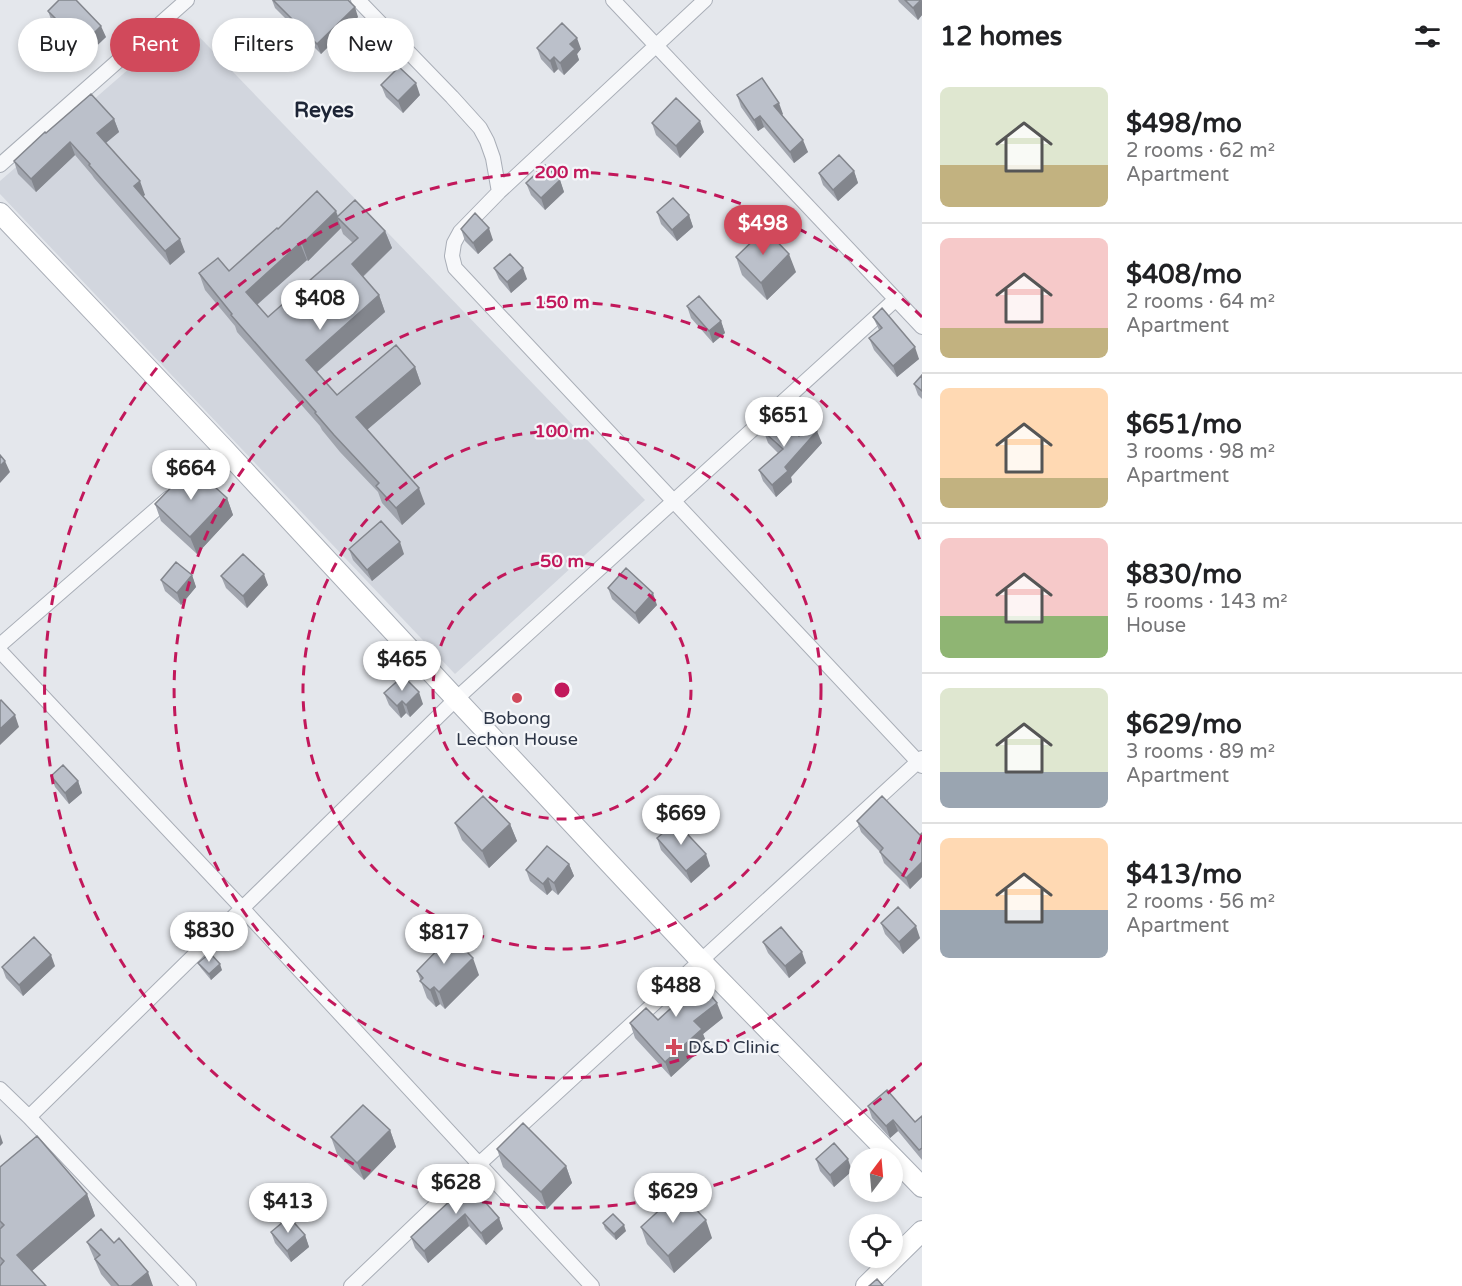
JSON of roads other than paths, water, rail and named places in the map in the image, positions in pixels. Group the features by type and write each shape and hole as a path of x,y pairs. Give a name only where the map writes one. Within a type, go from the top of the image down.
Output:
{"main road":[{"path":"0,213 224,449 701,961 922,1187"},
{"path":"866,1286 922,1231"}],"street":[{"path":"0,165 187,0"},
{"path":"358,0 480,128 493,158 499,192"},
{"path":"613,0 922,327"},
{"path":"351,1286 479,1164 921,762 673,502 455,268 452,256 454,243 460,232 499,192 705,0"},
{"path":"29,1117 456,699 896,299"},
{"path":"0,645 224,449"},
{"path":"0,651 592,1286"},
{"path":"0,1089 189,1286"}],"place":[{"name":"Bobong Lechon House","path":"517,698"},
{"name":"D&D Clinic","path":"674,1047"}],"district":[{"name":"Reyes","path":"324,110"}]}
